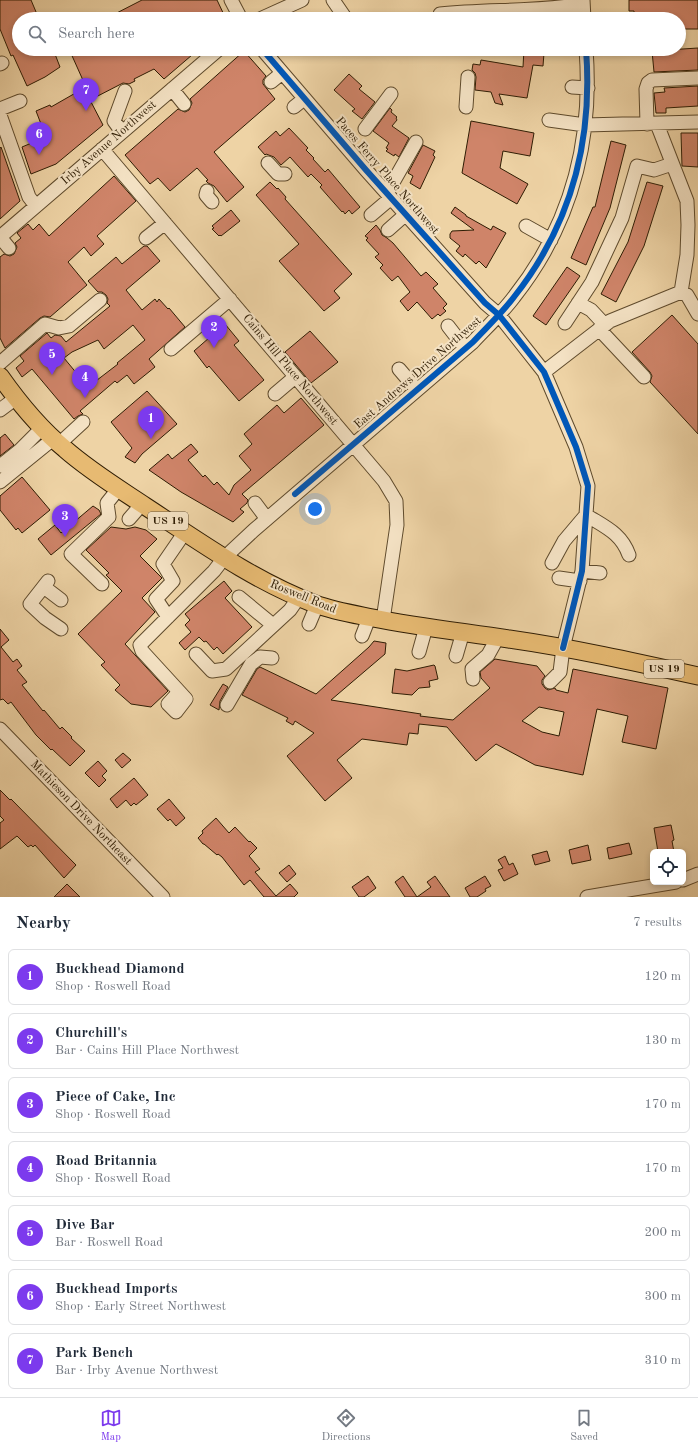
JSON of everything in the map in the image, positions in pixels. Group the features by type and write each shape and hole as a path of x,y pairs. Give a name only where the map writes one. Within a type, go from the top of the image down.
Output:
{"main road":[{"name":"Roswell Road","path":"0,376 16,398 51,437 90,469 142,504 174,519 185,532 224,558 261,580 317,605 376,619 563,648 698,676"}],"street":[{"path":"231,0 237,12"},
{"path":"275,12 302,0"},
{"path":"333,0 341,12"},
{"path":"459,12 557,8 583,2 584,12"},
{"name":"Irby Avenue Northwest","path":"0,237 211,56"},
{"name":"Paces Ferry Place Northwest","path":"268,56 343,143 356,165 373,184 389,195 485,303 499,316 544,372 576,447 588,486 581,576 563,648 560,672 550,682"},
{"name":"East Andrews Drive Northwest","path":"179,692 142,650 140,645 214,571 224,558 353,444 465,348 499,316 528,279 551,240 574,184 580,161 585,125 588,88 586,56"},
{"path":"272,82 282,73"},
{"path":"466,107 468,77"},
{"path":"681,292 693,211 652,124 646,89 648,83 652,80 698,78"},
{"path":"572,87 588,88"},
{"path":"172,90 184,104"},
{"path":"122,132 114,121 125,92"},
{"path":"365,129 391,94"},
{"path":"294,107 304,99"},
{"path":"0,109 20,101"},
{"path":"0,115 29,197 36,206"},
{"path":"549,120 585,125 698,122"},
{"path":"371,214 389,195 416,142"},
{"name":"Cains Hill Place Northwest","path":"102,149 179,232 189,258 215,288 230,299 295,377 338,420 353,444 384,481 396,501 397,525 376,619 362,636"},
{"path":"268,163 278,174 285,174"},
{"path":"565,323 592,282 622,218 637,166 654,170 672,164"},
{"path":"388,230 406,214"},
{"path":"146,238 165,218"},
{"path":"526,226 551,240"},
{"path":"0,237 9,248"},
{"path":"544,372 610,321 681,292 687,295 698,314"},
{"path":"171,349 230,299"},
{"path":"0,363 45,324 59,328 69,326 100,300"},
{"path":"578,303 591,310 602,327 644,377"},
{"path":"448,326 465,348"},
{"path":"399,369 417,390"},
{"path":"275,394 295,377"},
{"path":"0,410 16,398"},
{"path":"0,466 20,450 83,422"},
{"path":"0,482 51,437"},
{"path":"102,584 71,554 109,517 107,503 119,488"},
{"path":"255,503 267,519"},
{"path":"129,519 142,504"},
{"path":"552,563 564,541 586,515 614,532 625,545 629,555"},
{"path":"168,617 156,598 173,581 163,564 185,532"},
{"path":"559,578 600,573"},
{"path":"61,600 46,584 30,604 45,618 61,629"},
{"path":"239,597 273,625"},
{"path":"196,654 212,671 226,669 290,610 299,597"},
{"path":"309,624 317,605"},
{"path":"419,652 426,627"},
{"path":"456,656 463,632"},
{"path":"472,679 472,669 488,655 498,637"},
{"path":"227,705 250,664 260,657 272,658"},
{"name":"Mathieson Drive Northeast","path":"0,729 163,897"},
{"path":"686,879 698,874"},
{"path":"587,897 658,885"}],"building":[{"path":"0,0 31,0 36,12 12,12 11,56 0,29"},
{"path":"142,0 217,0 223,12 119,12"},
{"path":"629,0 698,0 698,29 686,29 686,12 629,11"},
{"path":"698,48 698,70 654,72 652,56 686,56 686,49"},
{"path":"13,56 56,56 60,67 27,86"},
{"path":"72,56 191,56 164,79 154,69 134,79 135,81 129,84 123,83 90,100 103,125 56,164 31,174 22,147 46,137 36,111 50,105 51,107 86,87"},
{"path":"238,56 248,56 266,76 263,80 263,84 275,99 214,152 244,187 227,202 214,186 206,181 208,180 197,168 170,191 158,178 150,184 125,155 178,109 185,112 189,110 192,103 190,99"},
{"path":"524,56 544,56 543,66 533,65 527,98 499,94 503,105 495,103 491,92 475,90 476,77 472,70 473,64 480,65 481,60 523,67"},
{"path":"349,74 362,86 359,89 375,102 362,119 352,111 355,109 334,90"},
{"path":"698,86 698,106 666,108 666,113 656,113 654,93 665,92 664,88"},
{"path":"390,108 392,110 391,112 397,117 397,120 392,126 409,138 399,157 386,151 389,143 373,131"},
{"path":"471,121 534,133 530,156 503,151 500,168 528,184 517,204 462,173"},
{"path":"289,128 308,148 306,150 314,158 313,159 325,172 328,169 360,207 352,214 349,210 345,214 343,211 342,212 320,187 322,185 311,174 308,177 290,157 281,165 274,157 265,155 258,147 276,131 280,136"},
{"path":"681,133 698,133 698,167 682,166"},
{"path":"611,141 626,145 610,208 586,265 571,258 593,207 595,207"},
{"path":"423,145 435,151 433,155 435,157 420,189 410,183 413,176 408,173"},
{"path":"1,147 20,201 0,219 0,148"},
{"path":"114,176 136,201 97,236 104,244 91,256 84,247 68,262 87,285 50,317 44,316 40,318 5,348 0,338 0,257 4,254 10,256 14,254 17,247 15,243 21,238 17,233 28,224 33,230 39,224 49,236"},
{"path":"270,182 277,189 278,188 286,197 285,199 352,274 334,291 340,298 324,311 279,261 299,244 256,195"},
{"path":"647,182 663,186 644,246 616,302 601,294 628,242"},
{"path":"455,207 466,216 491,230 493,226 506,233 486,268 479,261 476,264 465,254 463,257 456,251 460,246 450,238 452,231 474,230 451,213"},
{"path":"231,210 240,221 219,236 212,229 214,228 212,226"},
{"path":"376,225 382,235 393,243 421,276 426,272 438,284 433,288 447,304 443,308 446,311 440,316 438,314 432,319 417,302 408,311 400,301 410,292 398,276 392,281 380,268 383,265 375,257 379,254 366,240 368,238 365,236"},
{"path":"144,246 147,246 160,261 126,290 142,310 155,299 157,302 159,299 168,309 169,308 185,327 149,359 155,367 134,384 127,375 117,383 115,381 80,411 83,414 74,419 32,369 22,377 16,368 24,361 20,356 47,333 51,338 55,335 61,336 66,342 110,306 107,303 108,299 106,295 102,292 98,292 88,281 116,257 122,264","holes":["133,325 145,340 117,363 118,364 88,387 64,358 72,352 98,340 104,349"]},
{"path":"567,267 580,276 546,325 533,316"},
{"path":"672,315 698,344 698,434 650,382 652,376 650,372 632,352"},
{"path":"225,324 239,341 234,345 264,380 239,401 209,366 207,368 194,351"},
{"path":"310,331 338,362 311,383 285,352"},
{"path":"147,391 177,424 142,454 135,463 125,457 132,448 111,422"},
{"path":"301,398 324,425 242,494 248,500 247,503 240,509 244,512 233,522 181,492 149,470 168,454 172,459 191,444 198,452 188,460 203,477 205,475 214,485 217,482 229,495 234,485 251,470 239,456 252,444 244,434 277,405 284,413"},
{"path":"5,434 14,445 0,456 0,438"},
{"path":"22,477 50,510 22,533 18,528 16,530 0,510 0,496"},
{"path":"93,506 99,510 101,514 51,555 38,539 55,525 61,533"},
{"path":"111,527 126,529 135,527 146,530 157,539 140,556 162,578 142,598 155,612 125,644 168,691 151,707 131,704 115,690 120,685 101,665 105,662 78,634 122,591 106,575 109,573 86,550"},
{"path":"224,581 232,591 225,598 252,627 223,654 217,647 214,650 206,641 204,642 199,637 185,650 179,643 191,632 185,625 190,620 185,614"},
{"path":"0,629 9,640 1,647 13,662 17,659 22,666 17,670 27,682 22,685 60,729 62,727 85,751 70,766 36,735 11,702 8,704 3,699 0,700"},
{"path":"374,641 386,643 385,654 331,700 421,714 420,716 453,720 490,688 481,678 480,672 495,659 537,666 545,676 542,680 542,684 545,688 548,690 555,688 556,690 568,693 573,669 668,688 656,749 622,742 628,716 597,709 583,775 535,765 496,744 476,761 447,727 419,724 418,734 409,733 407,745 362,739 337,760 352,778 325,801 287,756 314,733 295,721 293,725 286,721 288,718 242,695 257,669 260,667 316,694","holes":["539,707 564,712 559,736 542,732 522,721"]},
{"path":"434,665 438,679 429,681 430,687 419,688 412,695 392,693 395,669 407,671"},
{"path":"223,684 228,687 220,701 219,710 210,705"},
{"path":"123,753 131,760 122,768 115,760"},
{"path":"98,761 107,771 102,776 106,780 99,787 85,773"},
{"path":"134,778 148,795 136,805 134,803 131,806 126,800 117,808 110,799"},
{"path":"0,790 10,800 11,799 76,865 64,878 35,845 33,847 31,845 28,847 17,836 0,849 0,823 4,820 0,816"},
{"path":"169,799 185,818 176,826 170,819 168,821 157,809"},
{"path":"216,818 229,833 235,827 257,848 249,856 260,869 255,872 276,896 290,884 298,893 294,897 264,897 250,880 244,885 222,857 203,844 198,838 203,833 202,831"},
{"path":"671,825 674,840 672,841 673,849 658,849 654,828"},
{"path":"629,843 632,854 609,859 607,848"},
{"path":"588,845 591,860 572,864 569,850"},
{"path":"547,851 550,861 535,865 532,855"},
{"path":"505,856 509,865 513,863 518,874 504,881 498,870 503,868 498,860"},
{"path":"289,865 296,874 287,882 279,873"},
{"path":"368,876 376,888 364,897 359,897 352,887"},
{"path":"403,876 417,897 405,897 395,882"},
{"path":"435,876 450,897 417,897 431,887 427,882"},
{"path":"485,876 491,886 485,889 486,891 477,897 470,897 465,888"},
{"path":"67,884 80,897 54,897"}],"cycle path":[{"path":"268,56 366,170 485,303 499,315 544,372 576,447 588,486 582,571 563,648"},
{"path":"295,494 473,342 509,303 534,269 550,241 564,211 574,180 586,116 586,56"}],"place":[{"name":"Park Bench","path":"86,111"},
{"name":"Buckhead Imports","path":"39,155"},
{"name":"Churchill's","path":"214,348"},
{"name":"Dive Bar","path":"52,375"},
{"name":"Road Britannia","path":"85,398"},
{"name":"Buckhead Diamond","path":"151,439"},
{"name":"Piece of Cake, Inc","path":"65,537"}]}
